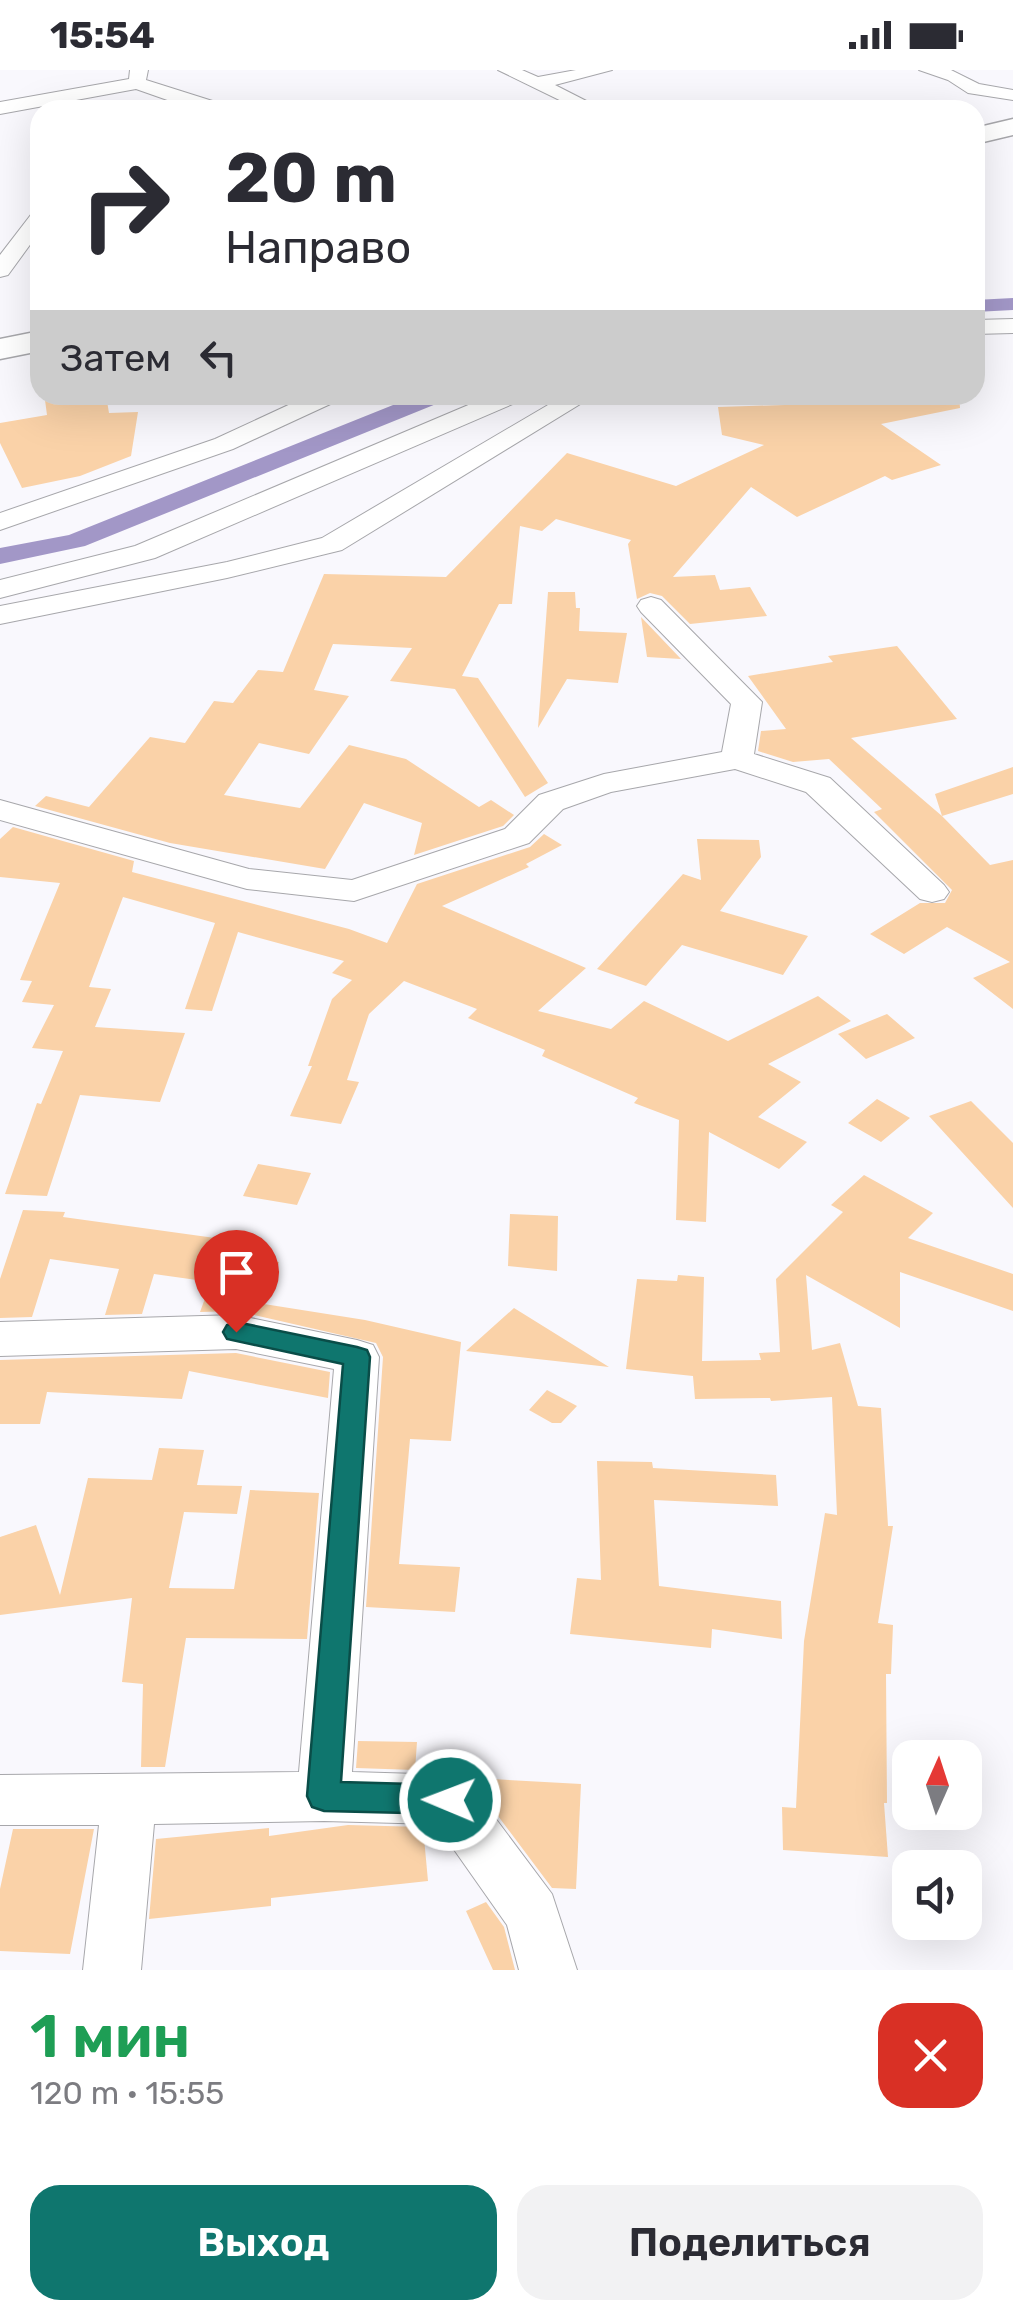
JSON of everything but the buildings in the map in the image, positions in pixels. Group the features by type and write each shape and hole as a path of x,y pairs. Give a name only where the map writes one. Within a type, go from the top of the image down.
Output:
{"main road":[{"path":"985,134 1013,127"},
{"path":"0,349 30,343"}],"street":[{"path":"507,70 573,100"},
{"path":"537,83 602,70"},
{"path":"928,70 954,76 974,90 1013,94"},
{"path":"34,100 138,76 176,100"},
{"path":"0,108 30,101"},
{"path":"0,270 30,230"},
{"path":"985,327 1013,326"},
{"path":"985,351 1013,350"},
{"path":"0,522 224,444 308,405"},
{"path":"0,589 145,552 491,405"},
{"path":"0,615 228,570 332,544 566,405"},
{"path":"231,517 332,544"},
{"path":"651,606 747,702 737,759"},
{"path":"0,810 247,879 354,890 517,836 551,802 604,784 737,759 818,785 932,892"},
{"path":"0,1340 236,1332 357,1357 324,1796"},
{"path":"0,1800 324,1796 450,1800 532,1913 548,1970"},
{"path":"112,1970 128,1800"}],"waterway":[{"path":"985,305 1013,304"},
{"path":"0,556 76,541 413,405"}],"route":[{"path":"236,1332 357,1357 324,1796 450,1800"}]}
